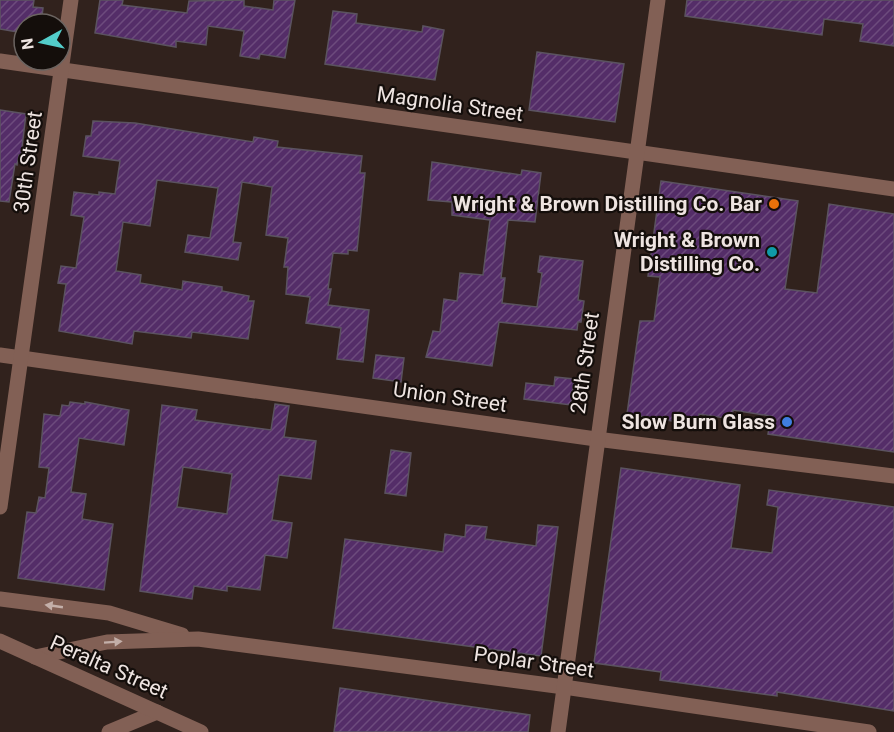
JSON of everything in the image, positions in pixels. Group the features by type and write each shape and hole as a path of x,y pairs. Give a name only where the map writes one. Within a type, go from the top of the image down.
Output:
{"street":[{"name":"28th Street","path":"558,732 596,439 658,0"},
{"name":"Magnolia Street","path":"72,71 894,189"},
{"name":"30th Street","path":"0,507 62,72"},
{"name":"Union Street","path":"0,355 596,439 894,476"},
{"name":"Poplar Street","path":"0,599 109,613 193,639"},
{"name":"Poplar Street","path":"35,657 107,642 193,639 564,687 869,732"},
{"name":"Peralta Street","path":"0,641 201,732"},
{"path":"109,732 157,712"}],"building":[{"path":"0,0 34,0 33,7 43,8 42,12 12,12 12,31 0,29"},
{"path":"100,0 123,0 122,5 187,13 189,1 244,0 244,6 273,10 274,0 295,0 285,58 260,54 259,59 240,56 244,31 208,26 206,45 176,41 176,47 95,33"},
{"path":"687,0 894,0 894,46 860,41 863,24 824,19 822,35 685,16"},
{"path":"333,11 357,14 356,23 422,32 423,26 444,30 435,80 325,64"},
{"path":"537,52 624,64 615,122 529,110"},
{"path":"0,110 26,114 21,155 19,155 17,165 15,164 9,202 0,201"},
{"path":"93,121 135,123 253,142 254,137 278,141 277,147 362,156 360,173 365,173 357,251 348,250 348,254 333,253 328,305 369,310 363,362 337,359 341,328 306,323 310,297 286,294 288,267 284,267 288,238 266,235 272,187 242,182 233,242 241,243 238,260 185,252 188,235 210,238 218,188 157,180 150,226 123,222 116,271 141,275 140,283 182,290 183,281 222,287 222,291 249,296 248,301 254,301 248,339 192,332 191,338 134,331 132,344 59,331 66,284 58,283 61,266 76,268 84,217 71,215 74,192 115,194 120,161 83,156 86,136 91,136"},
{"path":"432,162 521,175 522,170 541,173 535,222 508,220 501,278 505,278 502,303 537,307 542,273 538,272 540,256 583,261 578,300 584,301 581,322 578,322 577,330 499,322 492,366 426,357 433,331 440,332 444,299 457,301 460,273 483,275 490,220 452,215 452,202 428,200"},
{"path":"661,181 798,201 785,289 817,293 829,204 894,214 894,452 768,434 771,416 733,410 732,419 699,414 698,425 627,414 640,321 654,321 660,277 648,276"},
{"path":"376,355 404,358 401,382 373,378"},
{"path":"555,377 574,379 571,405 524,399 526,383 554,386"},
{"path":"70,402 85,404 85,402 129,410 124,445 79,438 71,492 86,494 82,519 113,524 104,590 18,578 27,512 36,513 39,497 45,498 49,468 39,467 44,414 60,416 62,405 69,406"},
{"path":"275,404 289,406 284,437 316,441 311,479 279,475 272,520 292,523 287,558 265,555 260,590 227,586 227,591 194,586 192,599 140,591 162,405 197,410 195,420 271,430","holes":["183,467 232,474 227,514 177,507"]},
{"path":"391,450 411,453 406,496 385,493"},
{"path":"621,468 740,485 731,548 772,553 778,507 767,505 769,490 894,507 894,711 777,692 777,696 660,680 661,672 594,663"},
{"path":"466,525 487,527 485,539 536,546 538,525 558,527 541,656 333,628 345,539 443,552 445,534 465,537"},
{"path":"340,688 530,715 528,732 334,732"}],"place":[{"name":"Wright & Brown Distilling Co. Bar","path":"774,204"},
{"name":"Wright & Brown Distilling Co.","path":"772,252"},
{"name":"Slow Burn Glass","path":"787,422"}]}
